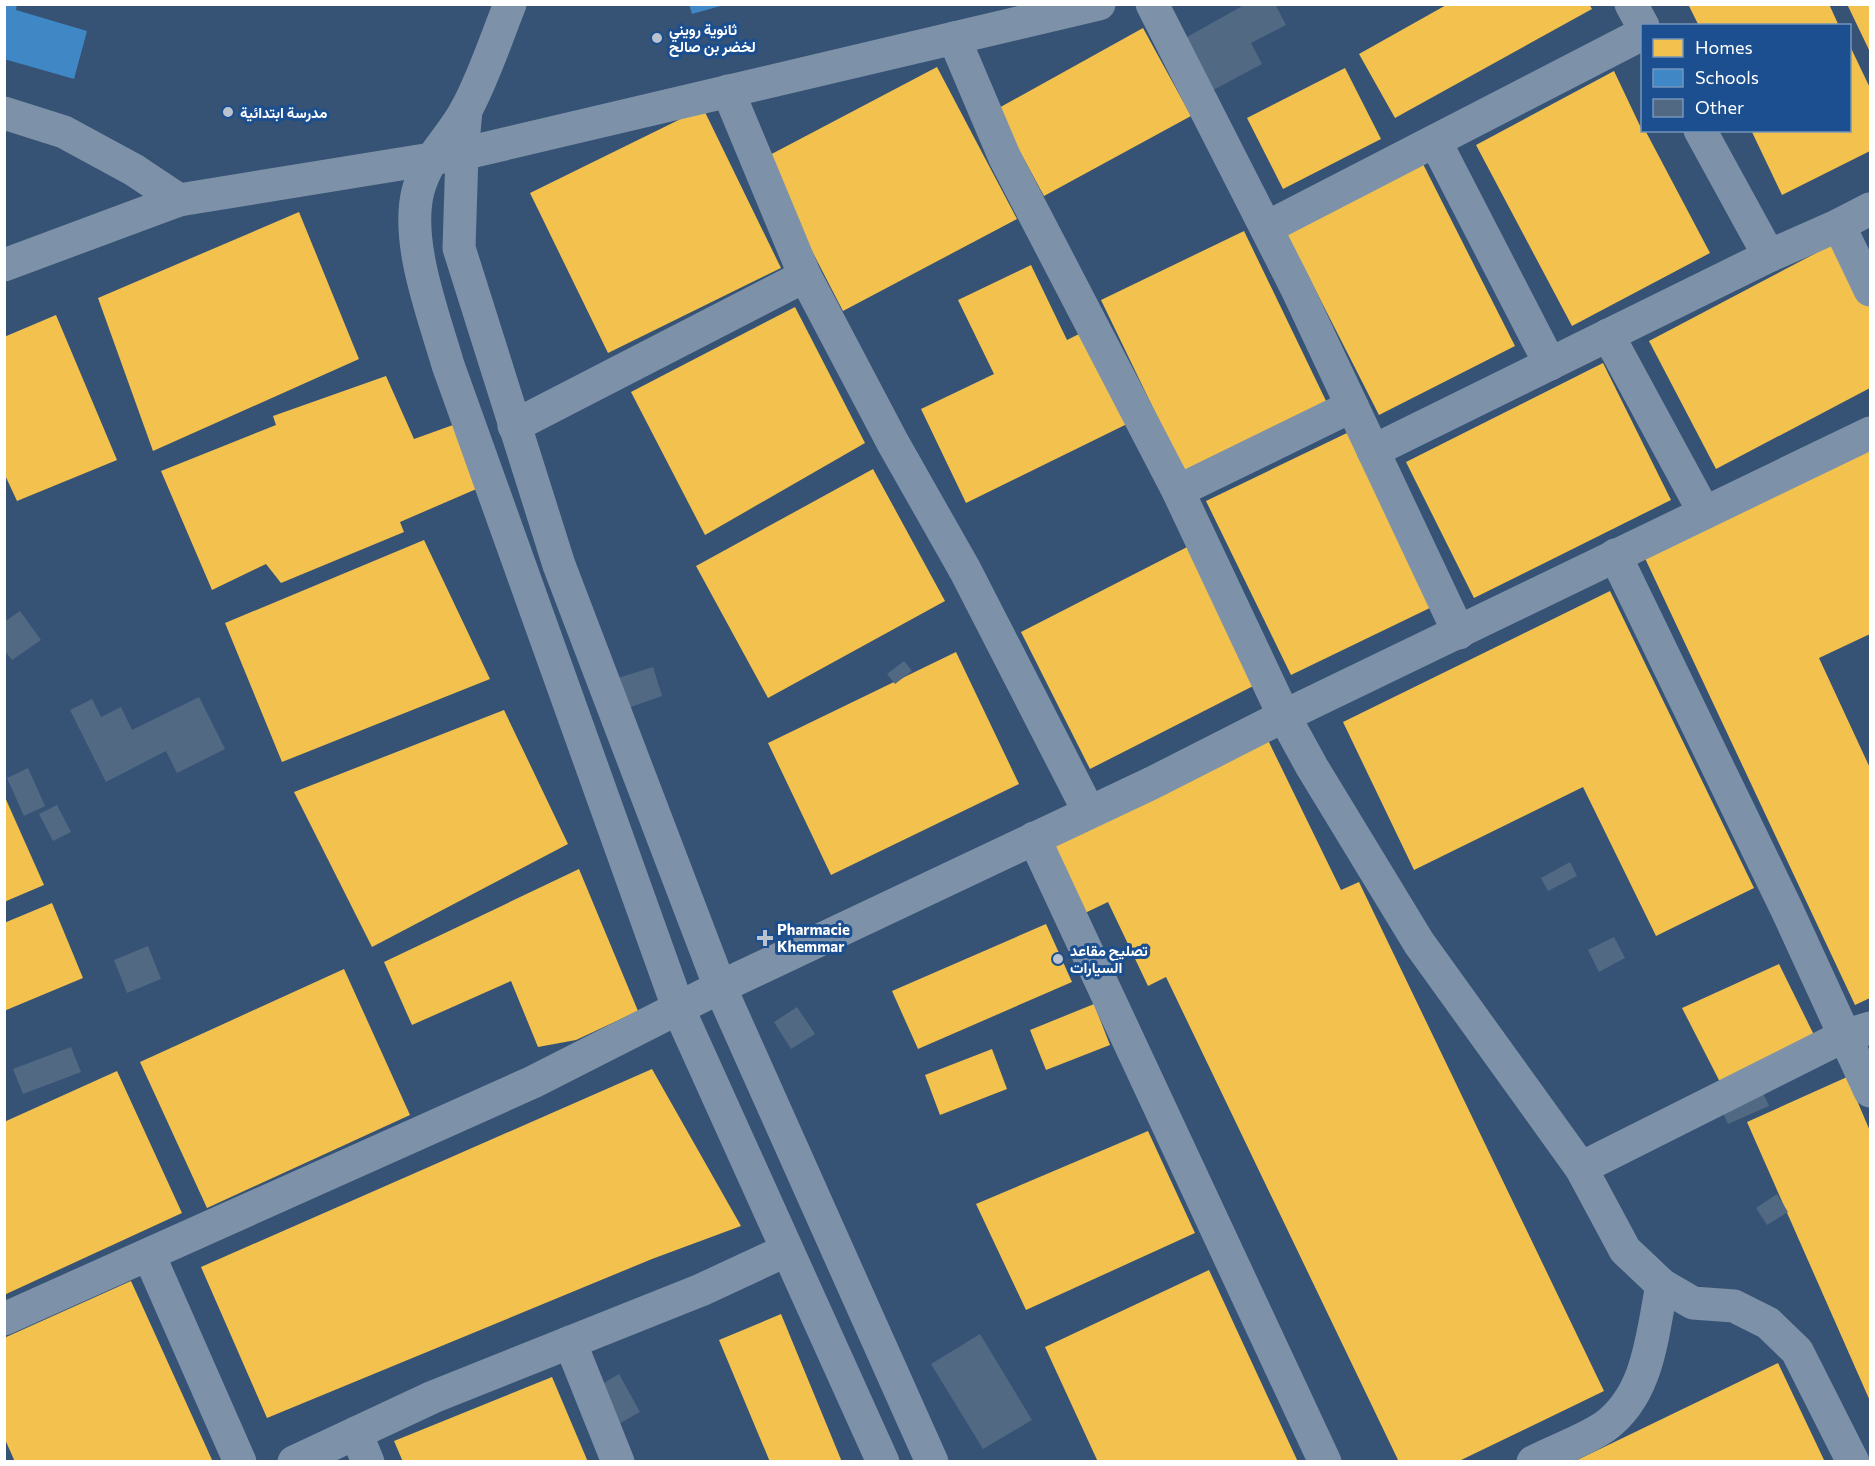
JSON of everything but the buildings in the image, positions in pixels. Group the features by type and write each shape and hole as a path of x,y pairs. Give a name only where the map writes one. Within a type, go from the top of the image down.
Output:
{"street":[{"path":"510,4 466,111 429,160 417,193 416,233 426,290 448,365 679,1010 882,1461"},
{"path":"4,265 179,200 462,154 1099,4"},
{"path":"1152,4 1266,228 1459,633"},
{"path":"1631,4 1642,24"},
{"path":"1266,228 1641,35"},
{"path":"954,38 1005,158 1178,491 1284,716 1312,767 1419,942 1581,1168 1625,1250 1662,1285 1693,1303 1734,1306 1768,1323 1797,1351 1854,1461"},
{"path":"728,92 805,276 892,443 965,570 1089,812"},
{"path":"466,111 462,154 459,248 559,565 720,987 932,1461"},
{"path":"4,113 64,132 135,170 179,200"},
{"path":"1701,132 1769,256"},
{"path":"1435,141 1550,364"},
{"path":"1373,451 1769,256 1870,209"},
{"path":"1839,225 1870,290"},
{"path":"514,426 805,276"},
{"path":"1608,335 1704,512"},
{"path":"1178,491 1352,406"},
{"path":"4,1319 533,1082 679,1010 720,987 1089,812 1870,433"},
{"path":"1615,555 1782,899 1857,1032 1870,1091"},
{"path":"1034,838 1325,1461"},
{"path":"1581,1168 1857,1032"},
{"path":"294,1461 362,1447 433,1397 701,1290 787,1250"},
{"path":"149,1255 240,1461"},
{"path":"1533,1461 1604,1427 1627,1405 1643,1375 1662,1285"},
{"path":"570,1342 618,1461"}],"place":[{"name":"ثانوية رويني لخضر بن صالح","path":"657,38"},
{"name":"مدرسة ابتدائية","path":"228,112"},
{"name":"Pharmacie Khemmar","path":"765,938"},
{"name":"تصليح مقاعد السيارات","path":"1058,959"}]}
